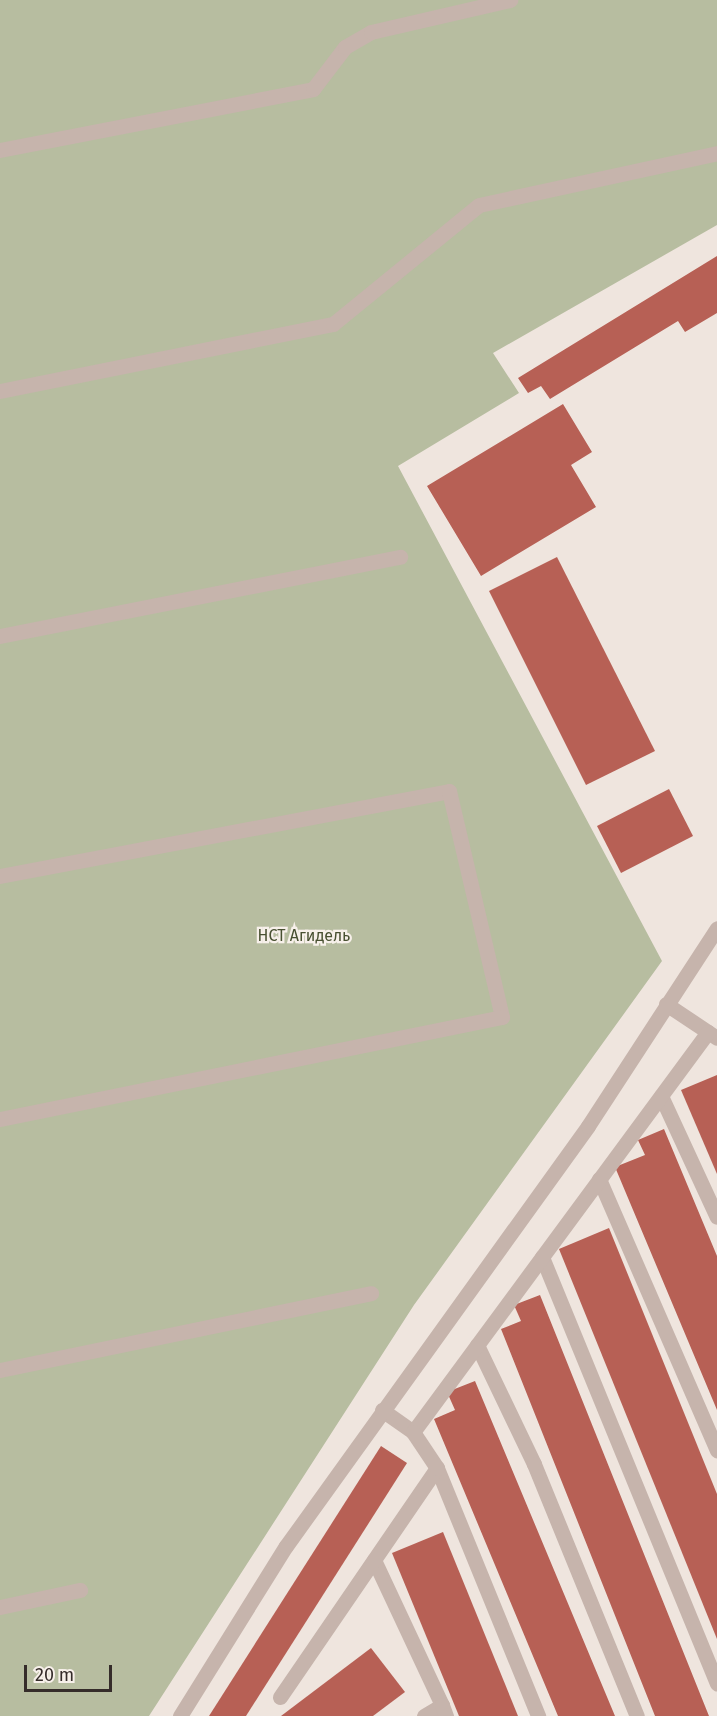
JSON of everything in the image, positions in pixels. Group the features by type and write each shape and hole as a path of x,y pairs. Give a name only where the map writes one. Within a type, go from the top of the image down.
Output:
{"street":[{"path":"0,150 313,89 345,47 371,32 510,0"},
{"path":"0,391 333,324 479,206 717,153"},
{"path":"0,636 400,556"},
{"path":"0,876 449,791 502,1017 0,1119"},
{"path":"180,1716 286,1546 588,1126 717,928"},
{"path":"413,1432 661,1096 712,1035 666,1004"},
{"path":"661,1096 717,1217"},
{"path":"599,1179 717,1449"},
{"path":"542,1257 717,1684"},
{"path":"0,1370 371,1293"},
{"path":"477,1345 534,1464 636,1716"},
{"path":"382,1410 413,1432 437,1468 538,1716"},
{"path":"280,1697 437,1468"},
{"path":"374,1560 444,1710 424,1716"},
{"path":"0,1607 80,1590"}],"green space":[{"name":"НСТ Агидель","path":"0,0 717,0 717,225 493,353 519,393 398,466 662,961 414,1305 149,1716 0,1716"}],"building":[{"path":"717,256 717,313 685,332 678,321 550,399 541,386 528,393 518,378"},
{"path":"563,404 592,452 571,465 596,507 481,576 427,486"},
{"path":"557,557 655,751 586,785 489,591"},
{"path":"669,789 693,836 621,873 597,826"},
{"path":"717,1075 717,1174 681,1090"},
{"path":"664,1129 717,1256 717,1410 615,1167 645,1155 638,1140"},
{"path":"609,1228 717,1494 717,1639 559,1249"},
{"path":"540,1295 709,1716 655,1716 501,1329 521,1321 514,1305"},
{"path":"475,1381 615,1716 558,1716 434,1419 455,1410 447,1392"},
{"path":"381,1446 407,1463 246,1716 209,1716"},
{"path":"443,1532 518,1716 459,1716 392,1553"},
{"path":"371,1648 405,1692 373,1716 281,1716"}]}
